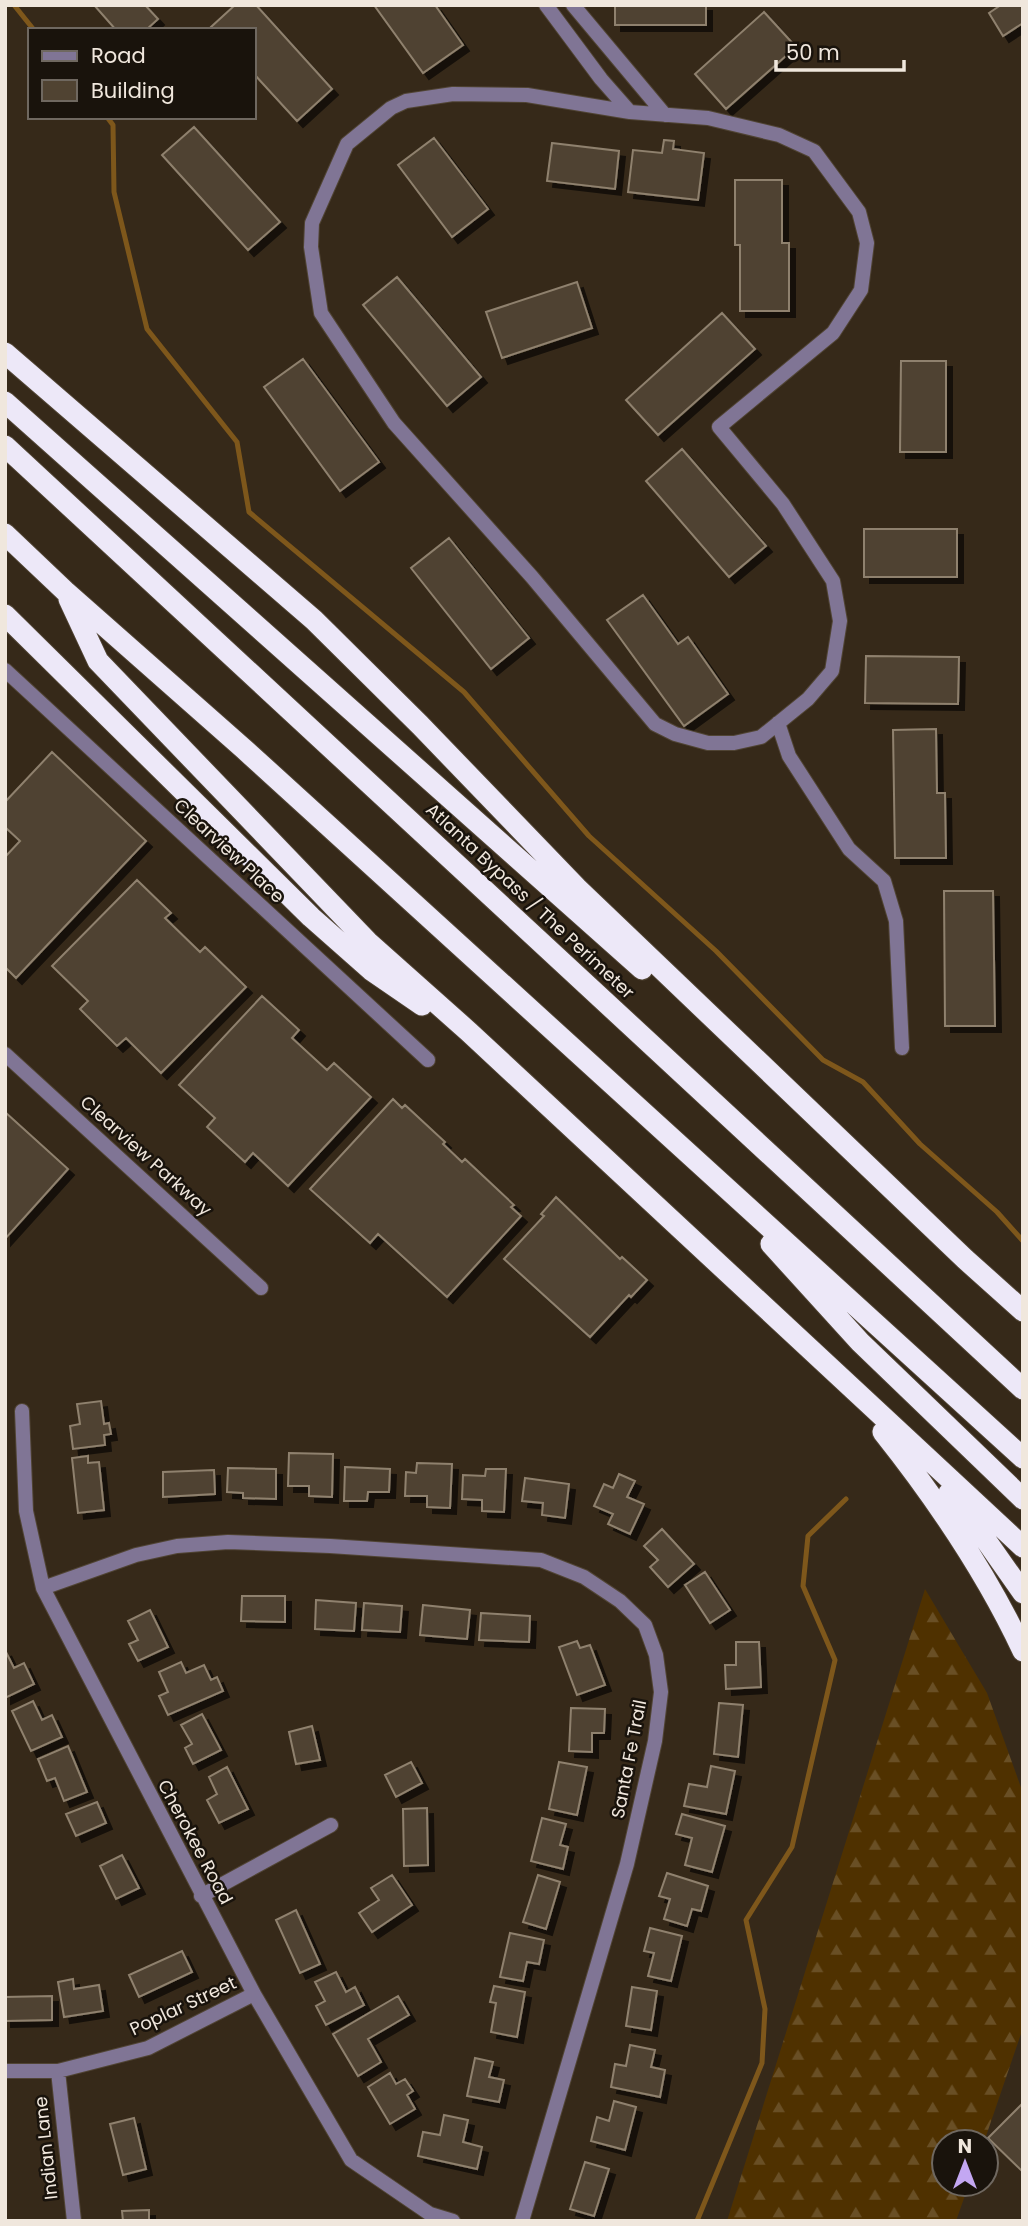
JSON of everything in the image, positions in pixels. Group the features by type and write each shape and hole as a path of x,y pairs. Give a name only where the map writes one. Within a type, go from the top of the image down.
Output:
{"highway":[{"path":"5,353 314,620 420,725 576,888 1023,1311"},
{"path":"5,402 665,990 809,1110"},
{"name":"Atlanta Bypass / The Perimeter","path":"5,446 1023,1389"},
{"path":"5,534 1023,1458"},
{"path":"65,591 98,661 368,943 469,1031 1023,1547"},
{"path":"5,615 311,917 371,970 435,1014 469,1031"},
{"path":"685,1149 860,1342 1023,1499"},
{"path":"825,1363 936,1502 986,1580 1023,1651"},
{"path":"894,1427 978,1529 1023,1593"}],"street":[{"path":"547,5 601,79 630,112"},
{"path":"573,5 665,115"},
{"path":"466,94 527,95 665,115 708,118 779,135 814,151 859,212 867,243 861,290 833,333 719,427 783,504 832,581 840,621 832,671 808,699 761,737 734,743 697,740 675,734 656,724 532,577 394,423 321,313 311,247 312,223 347,144 391,108 406,101 466,94"},
{"name":"Clearview Place","path":"5,670 428,1060"},
{"path":"778,723 789,756 849,849 884,881 896,921 902,1048"},
{"name":"Clearview Parkway","path":"5,1054 261,1288"},
{"name":"Cherokee Road","path":"22,1411 26,1511 43,1588 201,1896 254,1994 351,2160 430,2214 453,2221"},
{"name":"Santa Fe Trail","path":"43,1588 136,1555 177,1546 228,1542 330,1546 541,1560 584,1577 620,1601 645,1625 656,1655 661,1692 656,1741 627,1864 522,2221"},
{"path":"201,1896 331,1825"},
{"name":"Poplar Street","path":"5,2071 58,2070 148,2048 254,1994"},
{"name":"Indian Lane","path":"58,2070 74,2221"}],"green space":[{"path":"925,1589 987,1693 1023,1793 1023,2028 989,2128 930,2128 930,2198 964,2198 956,2221 727,2221"}],"building":[{"path":"94,5 145,5 158,19 148,28 114,28"},
{"path":"235,5 256,5 332,89 297,121 256,76 256,28 211,27"},
{"path":"374,5 435,5 463,45 423,73"},
{"path":"615,5 706,5 706,25 615,25"},
{"path":"1001,5 1023,5 1023,23 1003,36 989,13"},
{"path":"764,12 796,47 726,109 695,74"},
{"path":"194,127 280,222 248,250 162,155"},
{"path":"434,138 488,209 452,237 398,165"},
{"path":"664,140 674,141 673,149 704,153 698,200 628,192 633,150 662,153"},
{"path":"552,143 619,151 615,189 547,181"},
{"path":"735,180 782,180 782,243 789,243 789,311 740,311 740,245 735,245"},
{"path":"397,277 481,377 447,406 363,305"},
{"path":"577,282 592,328 502,358 486,312"},
{"path":"722,313 755,349 658,435 626,400"},
{"path":"303,359 379,462 340,491 264,387"},
{"path":"901,361 946,361 946,452 900,452"},
{"path":"682,449 766,546 729,577 646,481"},
{"path":"864,529 957,529 957,577 864,577"},
{"path":"449,538 529,638 491,669 411,568"},
{"path":"643,595 678,644 688,637 728,694 684,726 607,620"},
{"path":"866,656 959,657 958,704 865,703"},
{"path":"936,729 937,793 945,793 946,858 895,858 893,730"},
{"path":"52,752 146,841 16,978 5,967 5,857 20,841 5,827 5,802"},
{"path":"137,880 171,913 165,918 200,952 205,947 246,987 161,1073 126,1038 117,1046 80,1009 88,1001 52,966"},
{"path":"944,891 993,891 995,1026 945,1026"},
{"path":"262,996 299,1030 292,1038 327,1070 334,1063 371,1097 288,1186 253,1153 245,1162 207,1127 215,1118 179,1085"},
{"path":"393,1099 402,1108 405,1105 445,1142 443,1144 462,1162 465,1159 514,1205 511,1207 521,1216 447,1297 378,1234 370,1243 310,1189"},
{"path":"5,1112 68,1169 5,1239"},
{"path":"556,1197 620,1259 622,1257 647,1280 631,1297 629,1295 590,1337 504,1259 544,1216 541,1214"},
{"path":"101,1401 104,1424 109,1423 111,1434 104,1435 105,1445 73,1449 70,1426 80,1424 77,1404"},
{"path":"289,1453 333,1454 332,1497 309,1496 309,1486 288,1486"},
{"path":"88,1456 88,1463 99,1462 104,1510 78,1513 72,1458"},
{"path":"417,1463 452,1464 450,1508 427,1507 427,1496 405,1496 406,1472 416,1473"},
{"path":"345,1467 390,1469 389,1492 368,1492 367,1501 344,1501"},
{"path":"228,1468 276,1469 276,1499 243,1498 243,1493 227,1492"},
{"path":"486,1469 506,1469 504,1512 482,1511 482,1500 462,1499 463,1475 485,1476"},
{"path":"214,1470 215,1494 163,1497 163,1472"},
{"path":"619,1474 635,1481 627,1497 644,1504 630,1534 608,1524 613,1514 594,1506 604,1484 613,1488"},
{"path":"525,1478 569,1484 565,1518 542,1515 543,1503 522,1501"},
{"path":"662,1529 694,1564 668,1587 650,1567 658,1560 644,1546"},
{"path":"705,1572 730,1610 710,1623 685,1585"},
{"path":"242,1596 285,1596 285,1622 241,1621"},
{"path":"316,1600 356,1603 354,1631 315,1629"},
{"path":"364,1603 402,1606 400,1632 362,1630"},
{"path":"423,1605 470,1610 467,1639 420,1635"},
{"path":"150,1610 168,1647 138,1661 129,1644 138,1640 128,1621"},
{"path":"481,1613 530,1616 529,1642 479,1640"},
{"path":"577,1641 580,1648 590,1645 605,1685 577,1695 559,1647"},
{"path":"736,1642 759,1642 761,1687 726,1689 725,1665 736,1665"},
{"path":"5,1650 14,1668 24,1663 34,1684 5,1698"},
{"path":"181,1662 186,1673 204,1665 211,1680 217,1677 223,1691 168,1715 159,1696 168,1692 159,1672"},
{"path":"33,1701 42,1720 52,1715 62,1737 31,1751 12,1711"},
{"path":"719,1703 743,1705 738,1757 714,1754"},
{"path":"571,1708 605,1709 604,1733 592,1733 592,1752 569,1751"},
{"path":"202,1714 221,1750 193,1764 185,1748 192,1744 181,1725"},
{"path":"312,1726 320,1760 296,1764 289,1732"},
{"path":"68,1746 87,1792 64,1801 55,1778 47,1781 38,1759"},
{"path":"411,1762 422,1783 396,1797 385,1775"},
{"path":"559,1762 587,1767 577,1815 549,1809"},
{"path":"711,1766 735,1771 726,1814 684,1806 689,1784 707,1787"},
{"path":"227,1767 248,1809 219,1823 207,1800 217,1794 209,1777"},
{"path":"97,1802 106,1823 76,1836 66,1814"},
{"path":"427,1808 428,1865 404,1866 403,1809"},
{"path":"682,1814 725,1826 712,1872 685,1865 692,1838 676,1834"},
{"path":"542,1818 566,1824 560,1845 568,1847 563,1869 531,1861"},
{"path":"122,1855 139,1888 116,1899 100,1866"},
{"path":"667,1873 708,1886 701,1911 692,1909 687,1926 664,1919 670,1899 659,1896"},
{"path":"392,1875 412,1905 372,1932 359,1913 379,1900 371,1888"},
{"path":"538,1875 560,1882 546,1929 523,1922"},
{"path":"296,1910 320,1964 300,1973 276,1920"},
{"path":"650,1928 682,1936 671,1981 648,1976 654,1953 644,1951"},
{"path":"510,1933 544,1940 539,1964 527,1962 523,1981 500,1977"},
{"path":"182,1951 192,1972 139,1997 129,1975"},
{"path":"336,1972 346,1992 355,1987 364,2005 326,2025 316,2006 325,2001 315,1982"},
{"path":"73,1979 74,1989 99,1985 103,2011 64,2017 58,1982"},
{"path":"494,1986 525,1992 517,2037 491,2032 496,2003 490,2002"},
{"path":"632,1987 657,1991 651,2030 626,2026"},
{"path":"52,1996 52,2020 5,2021 5,1997"},
{"path":"398,1996 409,2015 368,2039 381,2062 358,2076 333,2034"},
{"path":"630,2045 655,2050 651,2067 665,2070 660,2097 611,2087 615,2064 626,2066"},
{"path":"475,2058 493,2062 489,2077 504,2080 499,2102 467,2096"},
{"path":"390,2073 396,2084 405,2079 413,2091 407,2095 415,2109 390,2124 368,2087"},
{"path":"614,2101 636,2107 625,2150 591,2141 597,2117 609,2121"},
{"path":"1023,2103 1023,2172 1000,2150 998,2128"},
{"path":"444,2115 468,2120 463,2142 482,2147 477,2169 418,2156 423,2132 440,2135"},
{"path":"134,2118 146,2169 123,2175 110,2124"},
{"path":"585,2162 609,2169 594,2216 570,2209"},
{"path":"149,2210 149,2221 123,2221 122,2211"}],"waterway":[{"path":"14,5 32,28"},
{"path":"108,119 113,125 114,192 147,329 237,442 249,512 464,692 589,836 716,951 823,1060 863,1082 920,1144 997,1212 1023,1241"},
{"path":"697,2221 762,2063 765,2009 746,1920 792,1847 835,1660 803,1586 808,1536 846,1499"}]}
